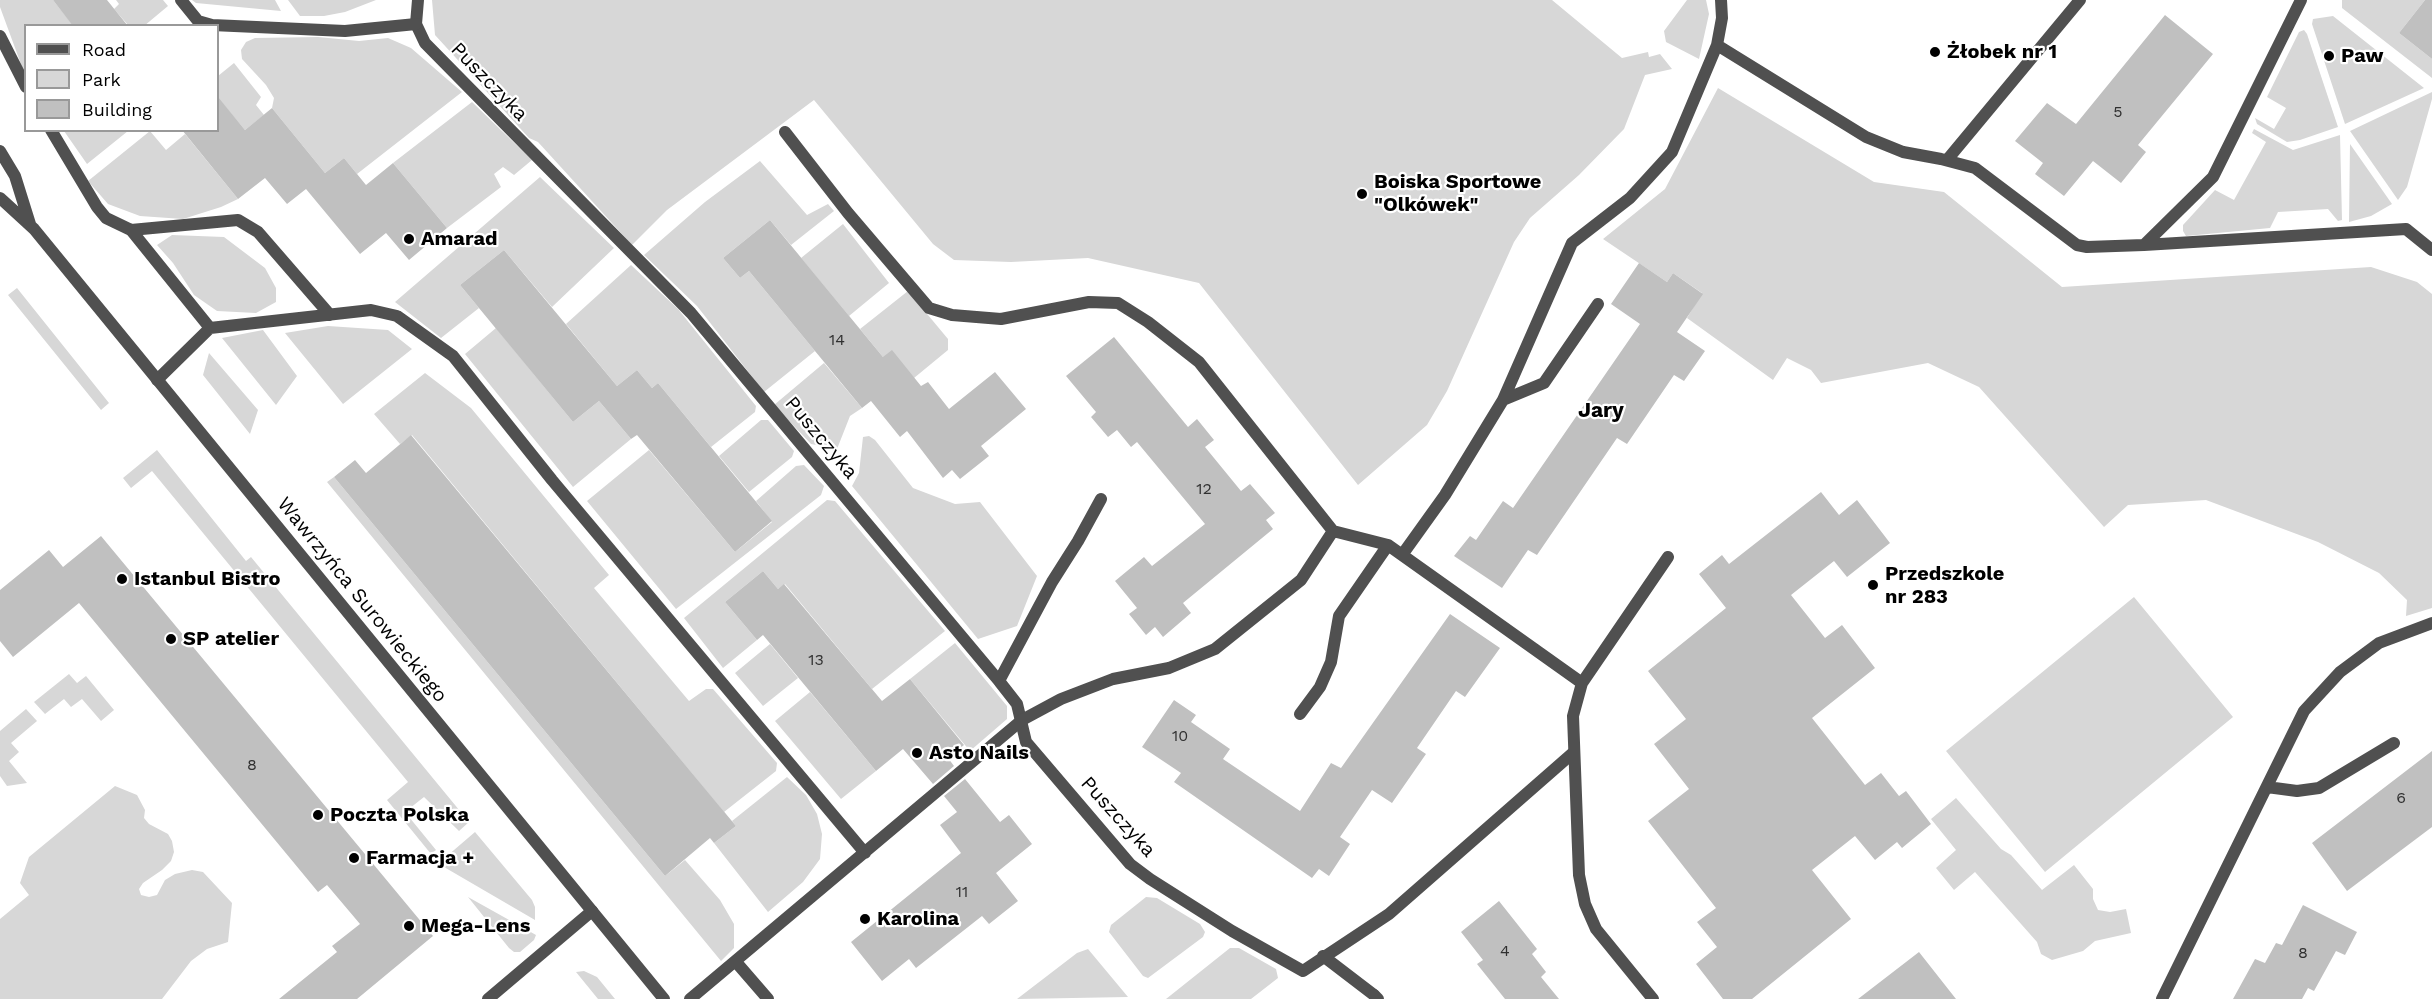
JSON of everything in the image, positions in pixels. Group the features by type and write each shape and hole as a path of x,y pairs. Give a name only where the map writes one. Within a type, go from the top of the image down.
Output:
{"street":[{"path":"181,0 198,21 208,24"},
{"path":"219,25 345,31 416,24 418,0"},
{"path":"1402,555 1445,495 1503,400 1572,243 1630,198 1672,152 1717,45 1722,18 1721,0"},
{"path":"1947,160 2080,0"},
{"path":"2144,245 2212,177 2301,0"},
{"name":"Puszczyka","path":"416,24 425,43 691,313 999,681 1017,704 1026,742 1130,864 1232,930 1303,971 1323,956"},
{"path":"0,36 24,83"},
{"path":"1717,45 1866,137 1903,152 1975,168 2077,245 2087,247 2144,245 2406,229 2432,250"},
{"path":"52,132 97,207 106,218 131,230 210,328"},
{"path":"785,132 836,198 929,308 952,315 1001,319 1089,303 1118,303 1148,322 1199,362 1333,531 1388,545 1582,683"},
{"name":"Wawrzyńca Surowieckiego","path":"0,151 15,176 31,225"},
{"name":"Wawrzyńca Surowieckiego","path":"0,198 31,225 664,999"},
{"path":"131,230 238,220 258,232 330,315"},
{"path":"1503,400 1544,383 1598,304"},
{"path":"157,380 210,328 371,310 397,316 453,356 552,480 864,853"},
{"path":"999,681 1052,582 1078,542 1101,498"},
{"path":"690,999 1022,720 1061,699 1113,679 1169,668 1215,650 1301,580 1333,531"},
{"path":"1300,714 1320,687 1331,662 1339,616 1388,545"},
{"path":"1653,999 1596,929 1585,903 1579,875 1573,716 1582,683 1668,557"},
{"path":"2162,999 2304,711 2340,672 2379,643 2432,623"},
{"path":"2267,787 2297,791 2319,788 2394,743"},
{"path":"1376,997 1323,956 1389,914 1574,752"},
{"path":"488,999 592,911"},
{"path":"736,962 768,999"}],"green space":[{"path":"0,0 53,0 72,24 24,24 24,72 0,7"},
{"path":"116,0 163,0 168,6 146,24 127,24 114,9 119,4"},
{"path":"192,0 275,0 281,11 196,3"},
{"path":"288,0 376,0 345,12 324,16 300,16"},
{"path":"432,0 1552,0 1622,58 1648,52 1649,57 1660,54 1672,69 1645,75 1624,129 1579,175 1530,218 1514,242 1447,391 1427,425 1358,485 1199,283 1088,258 1011,262 954,260 933,244 814,100 667,210 632,245 538,142 529,138 435,35"},
{"path":"1687,0 1706,0 1709,14 1699,59 1666,42 1664,31"},
{"path":"2342,0 2425,0 2399,33 2432,59 2432,78 2342,8"},
{"path":"2333,16 2424,88 2345,124 2312,24 2313,19"},
{"path":"2304,30 2338,127 2287,142 2257,124 2255,118 2274,129 2286,108 2267,97 2299,32"},
{"path":"318,37 359,41 388,38 411,48 462,92 357,174 344,158 325,173 272,108 274,98 266,85 242,59 241,50 246,42 255,38"},
{"path":"234,63 261,97 256,105 264,115 245,130 223,104 219,107 219,75"},
{"path":"1718,88 1874,182 1944,192 2062,287 2371,267 2417,282 2432,294 2432,608 2406,616 2407,600 2379,573 2318,542 2206,500 2128,505 2104,527 1979,387 1928,363 1821,383 1811,370 1787,358 1773,380 1687,318 1702,293 1673,273 1667,282 1603,239 1665,189"},
{"path":"2432,92 2407,187 2398,200 2350,131"},
{"path":"472,102 532,160 514,175 503,167 494,174 501,187 447,228 393,163"},
{"path":"2254,129 2293,150 2340,135 2342,220 2338,221 2328,209 2278,212 2270,228 2186,236 2183,225 2215,190 2234,200 2266,142 2252,133"},
{"path":"65,132 127,132 87,164"},
{"path":"149,132 166,150 185,134 238,199 183,219 140,216 108,204 88,181"},
{"path":"2350,144 2392,204 2371,216 2349,222"},
{"path":"760,161 807,215 828,204 834,211 791,245 770,220 723,258 740,278 749,271 815,351 764,392 697,306 644,255 705,202"},
{"path":"540,177 614,248 552,307 504,250 460,285 479,308 441,338 395,302"},
{"path":"843,224 889,283 849,316 801,258"},
{"path":"172,235 224,237 265,268 276,288 276,302 256,313 217,311 194,295 173,263 157,245"},
{"path":"631,265 678,309 756,406 755,412 711,447 658,383 652,388 637,370 617,386 566,324"},
{"path":"17,288 109,403 101,410 8,295"},
{"path":"908,291 948,339 948,350 914,378 883,357 860,329"},
{"path":"328,326 388,330 412,349 343,404 285,333"},
{"path":"496,328 573,422 599,401 631,439 573,487 465,354"},
{"path":"263,330 297,376 276,405 222,338"},
{"path":"209,353 258,410 250,434 203,375"},
{"path":"824,363 862,408 850,416 837,449 811,444 774,405"},
{"path":"425,373 471,408 609,575 594,588 689,701 706,689 713,689 777,763 776,771 724,812 412,435 400,444 374,414"},
{"path":"761,420 768,420 794,451 792,457 749,492 719,456"},
{"path":"869,436 875,440 913,488 955,504 980,502 1037,576 1017,626 978,639 852,486 859,473 863,437"},
{"path":"157,450 246,561 251,557 469,822 459,831 424,797 405,812 436,850 431,854 387,800 408,782 152,471 131,488 123,478"},
{"path":"649,450 735,552 772,522 756,501 796,466 804,465 824,486 821,495 676,609 587,501"},
{"path":"334,477 665,876 685,860 720,900 734,924 734,948 721,961 327,482"},
{"path":"827,500 835,501 945,631 872,689 785,584 778,589 763,571 725,602 757,640 723,668 684,618"},
{"path":"2134,597 2233,717 2045,872 1946,751"},
{"path":"955,643 1007,706 1007,719 970,751 910,679"},
{"path":"770,644 798,678 763,706 735,673"},
{"path":"69,674 77,683 86,676 114,710 101,721 82,699 71,707 64,699 45,714 34,702"},
{"path":"810,692 876,771 841,799 775,721"},
{"path":"26,709 37,721 11,743 19,752 9,761 27,783 7,786 0,776 0,731"},
{"path":"787,777 806,795 817,814 822,834 820,859 803,882 768,912 714,843 736,826 732,821"},
{"path":"115,786 137,795 145,810 144,818 149,824 168,834 172,841 174,852 171,861 143,883 139,889 141,895 149,897 157,895 165,880 175,874 192,870 203,872 232,903 228,942 207,949 191,961 162,999 0,999 0,919 29,895 20,883 29,857"},
{"path":"1956,798 2001,849 2011,855 2042,890 2074,865 2093,889 2093,899 2098,910 2110,912 2126,909 2131,933 2095,941 2083,951 2052,960 2041,954 2037,942 1975,872 1954,890 1936,868 1956,850 1931,819"},
{"path":"475,832 532,900 535,907 535,920 444,867 440,862"},
{"path":"468,897 536,935 534,940 520,952 514,952"},
{"path":"1146,897 1157,898 1200,924 1205,932 1203,937 1148,978 1143,976 1109,932 1111,925"},
{"path":"1230,948 1239,948 1276,969 1278,978 1251,999 1166,999"},
{"path":"1088,949 1128,997 1017,999 1077,953"},
{"path":"584,971 597,977 615,999 598,999 576,972"}],"building":[{"path":"53,0 107,0 126,24 71,24"},
{"path":"2425,0 2432,0 2432,59 2399,33"},
{"path":"2165,15 2213,54 2138,145 2146,152 2121,183 2093,161 2064,196 2035,174 2043,163 2015,141 2047,103 2076,124"},
{"path":"219,98 245,130 272,108 325,173 344,158 366,185 393,163 447,228 409,260 386,233 360,254 306,189 287,204 265,178 238,199 184,132 219,132"},
{"path":"770,220 883,357 892,350 921,386 928,382 949,409 995,372 1026,409 981,446 989,456 960,479 952,470 943,478 907,431 900,437 871,401 862,408 749,271 740,278 723,258"},
{"path":"504,250 617,386 637,370 652,388 658,383 772,521 735,552 637,435 631,439 599,401 573,422 460,285"},
{"path":"1639,263 1667,282 1673,273 1703,294 1677,332 1705,351 1684,381 1674,375 1627,444 1617,438 1537,555 1528,550 1502,588 1454,556 1470,536 1476,540 1503,501 1513,508 1640,324 1611,304"},
{"path":"1114,337 1188,427 1197,419 1214,440 1205,447 1241,491 1250,484 1275,513 1266,520 1273,529 1183,603 1191,613 1163,637 1155,627 1146,635 1129,614 1137,608 1115,581 1144,557 1152,566 1205,524 1137,442 1131,447 1117,430 1108,437 1091,417 1096,412 1066,376"},
{"path":"411,435 736,826 714,843 710,838 665,876 334,477 355,460 366,473"},
{"path":"1821,492 1839,515 1857,500 1890,543 1847,577 1834,561 1791,595 1825,638 1842,625 1875,668 1812,718 1865,785 1881,773 1899,796 1906,791 1931,824 1902,848 1897,842 1875,860 1855,836 1812,870 1851,919 1752,999 1723,999 1696,964 1717,947 1697,922 1716,908 1648,821 1689,789 1654,744 1686,719 1648,671 1726,608 1699,574 1722,555 1729,564"},
{"path":"101,536 433,936 357,999 279,999 337,952 332,946 360,924 327,885 318,892 79,603 13,657 0,641 0,590 49,550 63,567"},
{"path":"763,571 778,589 784,584 882,701 910,679 964,745 948,758 954,766 933,784 903,749 876,771 763,635 757,640 725,602"},
{"path":"1450,614 1500,648 1465,697 1456,691 1417,748 1426,754 1392,803 1372,790 1340,837 1350,844 1329,876 1319,869 1312,878 1174,782 1181,773 1142,747 1174,700 1196,715 1191,722 1230,749 1223,759 1300,811 1331,763 1341,768"},
{"path":"2432,751 2432,827 2347,891 2312,843"},
{"path":"965,779 1000,822 1009,815 1032,844 996,873 1018,901 989,924 982,916 916,968 909,959 882,981 851,942 961,853 940,825 957,812 944,796"},
{"path":"1499,901 1537,949 1532,954 1546,972 1541,977 1559,999 1505,999 1477,964 1483,960 1461,932"},
{"path":"2303,905 2357,932 2345,955 2336,951 2314,991 2308,988 2302,999 2233,999 2255,959 2265,963 2276,943 2282,945"},
{"path":"1919,952 1956,999 1858,999"}],"place":[{"name":"Żłobek nr 1","path":"1935,52"},
{"name":"Paw","path":"2329,56"},
{"name":"Boiska Sportowe \"Olkówek\"","path":"1362,194"},
{"name":"Amarad","path":"409,239"},
{"name":"Istanbul Bistro","path":"122,579"},
{"name":"Przedszkole nr 283","path":"1873,585"},
{"name":"SP atelier","path":"171,639"},
{"name":"Asto Nails","path":"917,753"},
{"name":"Poczta Polska","path":"318,815"},
{"name":"Farmacja +","path":"354,858"},
{"name":"Karolina","path":"865,919"},
{"name":"Mega-Lens","path":"409,926"}],"district":[{"name":"Jary","path":"1601,411"}]}
